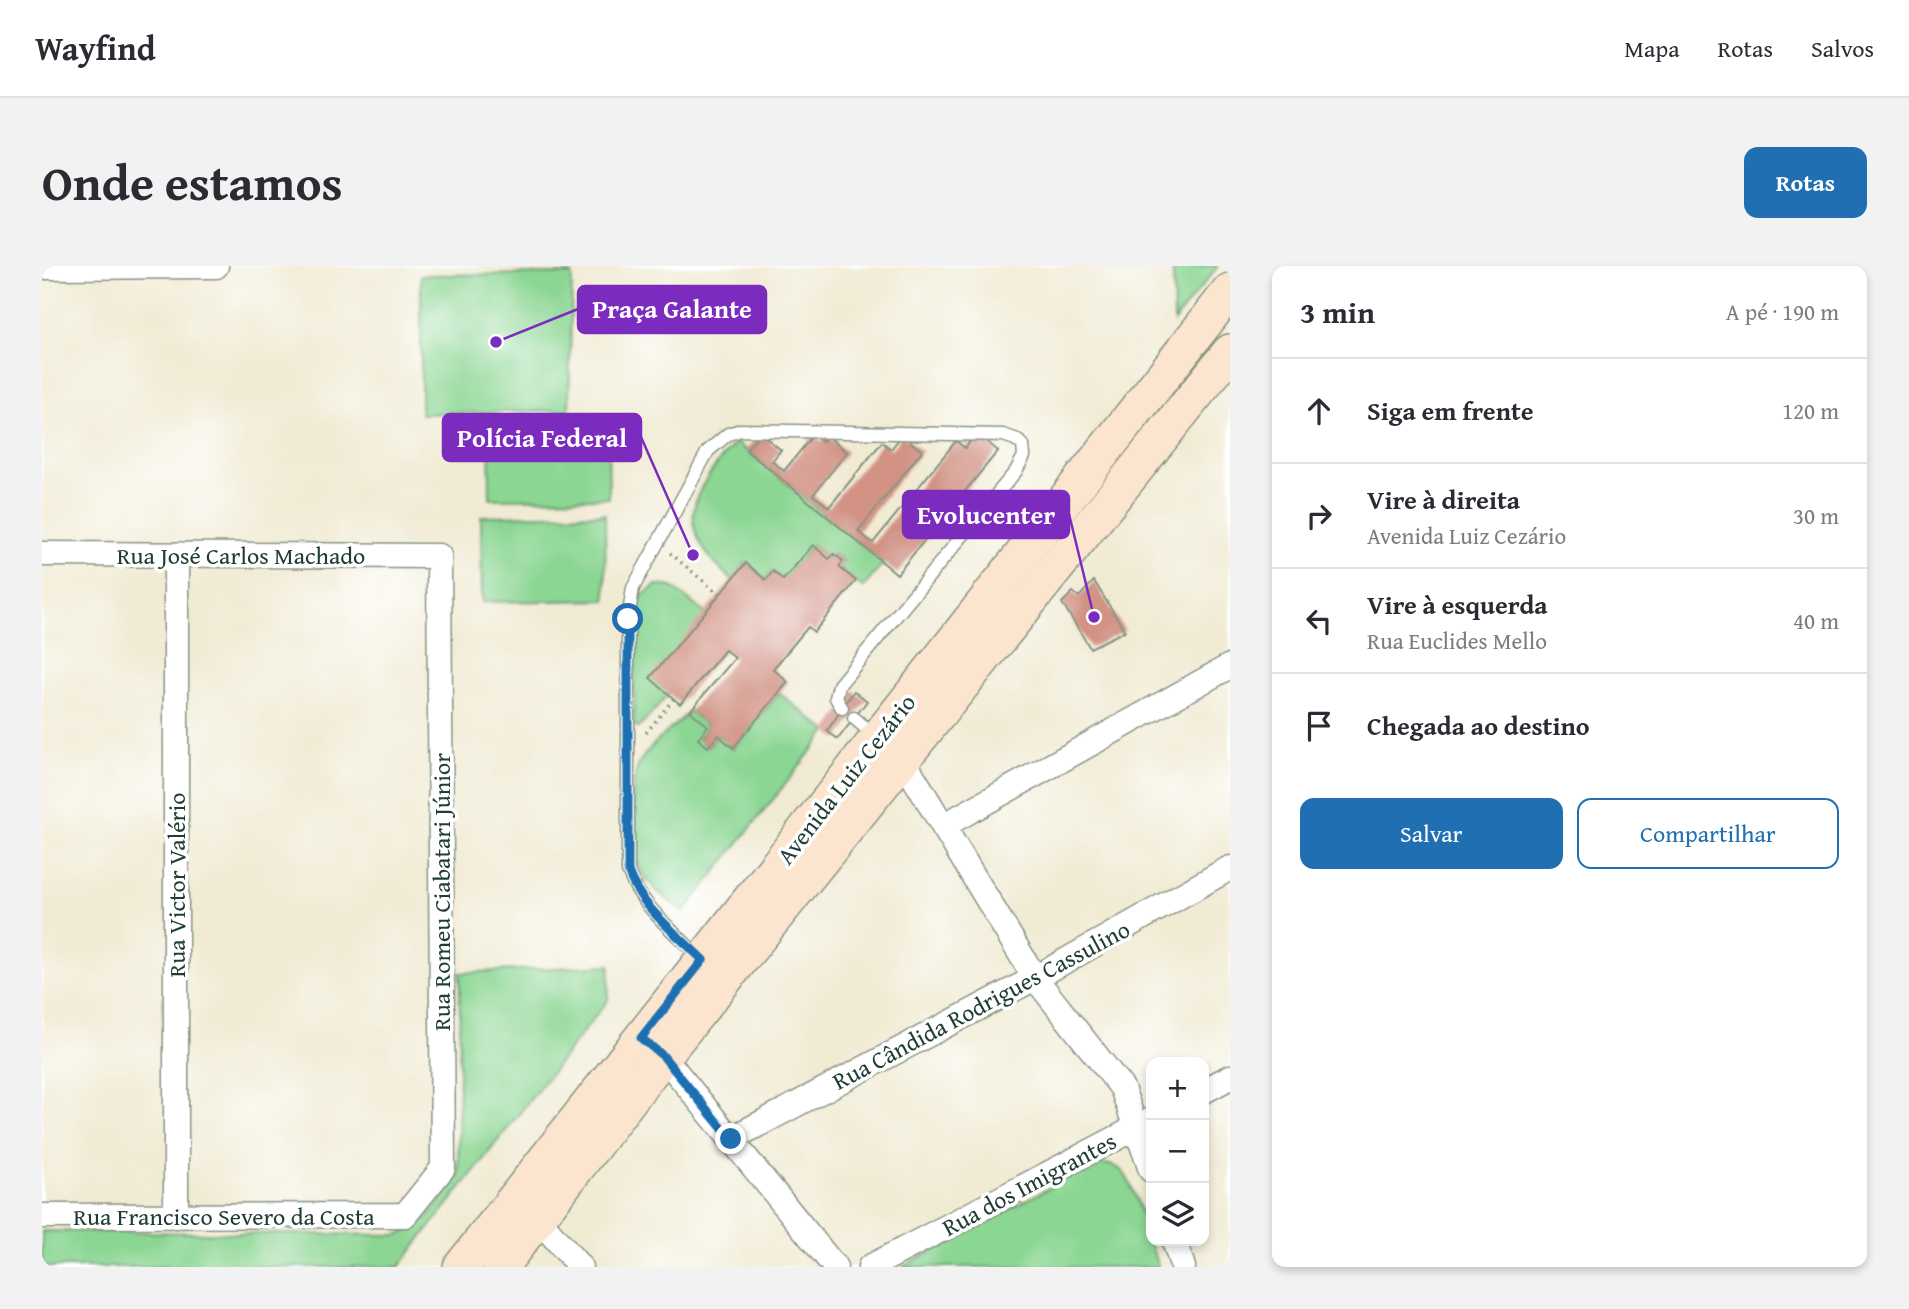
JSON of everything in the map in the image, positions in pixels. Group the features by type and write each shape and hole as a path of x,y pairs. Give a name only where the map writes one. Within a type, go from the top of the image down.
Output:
{"street":[{"path":"42,267 216,266"},
{"name":"Avenida Luiz Cezário","path":"652,1047 703,960 1230,291"},
{"path":"1196,334 1228,361"},
{"name":"Avenida Luiz Cezário","path":"461,1267 528,1206 652,1047 878,738 1228,361"},
{"name":"Rua José Carlos Machado","path":"42,554 439,556"},
{"name":"Rua Victor Valério","path":"176,555 176,1216"},
{"name":"Rua Romeu Ciabatari Júnior","path":"405,1215 443,1168 439,556"},
{"path":"943,826 1230,666"},
{"path":"878,738 943,826 1035,978 1122,1088 1144,1123"},
{"name":"Rua Cândida Rodrigues Cassulino","path":"731,1139 1035,978 1230,868"},
{"path":"652,1047 835,1267"},
{"path":"1209,1088 1230,1077"},
{"name":"Rua dos Imigrantes","path":"870,1267 1144,1123"},
{"path":"528,1206 580,1267"},
{"name":"Avenida Luiz Cezário","path":"500,1267 528,1206"},
{"name":"Rua Francisco Severo da Costa","path":"42,1216 405,1215"},
{"path":"1176,1246 1183,1267"}],"lane":[{"path":"703,960 646,903 634,887 628,871 628,619 633,588 708,451 728,435 741,430 1003,435 1015,439 1023,445 1024,456 1016,471 839,685 836,698 842,708"}],"path":[{"path":"657,543 720,595"},
{"path":"629,753 674,698"}],"green space":[{"path":"1173,266 1218,266 1174,321 1173,270"},
{"path":"572,274 569,410 421,414 421,275"},
{"path":"608,428 609,498 490,499 489,429"},
{"path":"736,442 884,563 863,588 839,567 843,561 834,554 829,559 813,545 783,580 773,572 766,580 746,563 732,580 713,561 701,544 695,527 694,511 698,494 707,478"},
{"path":"605,514 606,600 482,602 481,516"},
{"path":"656,585 672,587 705,613 669,694 639,728 634,725 634,607 642,596"},
{"path":"779,693 827,731 684,912 649,883 636,859 633,792 638,767 653,745 690,711 708,726 698,738 708,747 718,735 733,748"},
{"path":"610,965 608,1000 399,1267 42,1267 42,1231 397,1235 413,1229 426,1219 458,1178 460,973"},
{"path":"1095,1163 1115,1167 1126,1177 1146,1229 1146,1246 1151,1246 1158,1267 902,1267"}],"building":[{"path":"760,433 781,450 772,461 784,471 813,435 822,442 827,436 847,452 813,495 829,507 882,442 891,449 902,435 922,451 858,531 873,543 956,441 965,448 977,433 998,451 897,574 746,450"},
{"path":"813,545 829,559 834,554 843,561 839,567 856,581 814,632 808,627 773,669 788,682 733,748 718,735 708,747 698,739 708,726 690,711 735,658 725,650 680,704 650,678 746,563 766,580 773,571 783,580"},
{"path":"1094,581 1125,631 1090,648 1062,603 1073,592 1079,597"},
{"path":"854,691 867,701 838,739 827,731"}],"place":[{"name":"Praça Galante","path":"496,342"},
{"name":"Polícia Federal","path":"693,555"},
{"name":"Evolucenter","path":"1094,617"}],"route":[{"path":"628,619 628,871 634,887 646,903 703,960 641,1038 663,1056 731,1139"}]}
